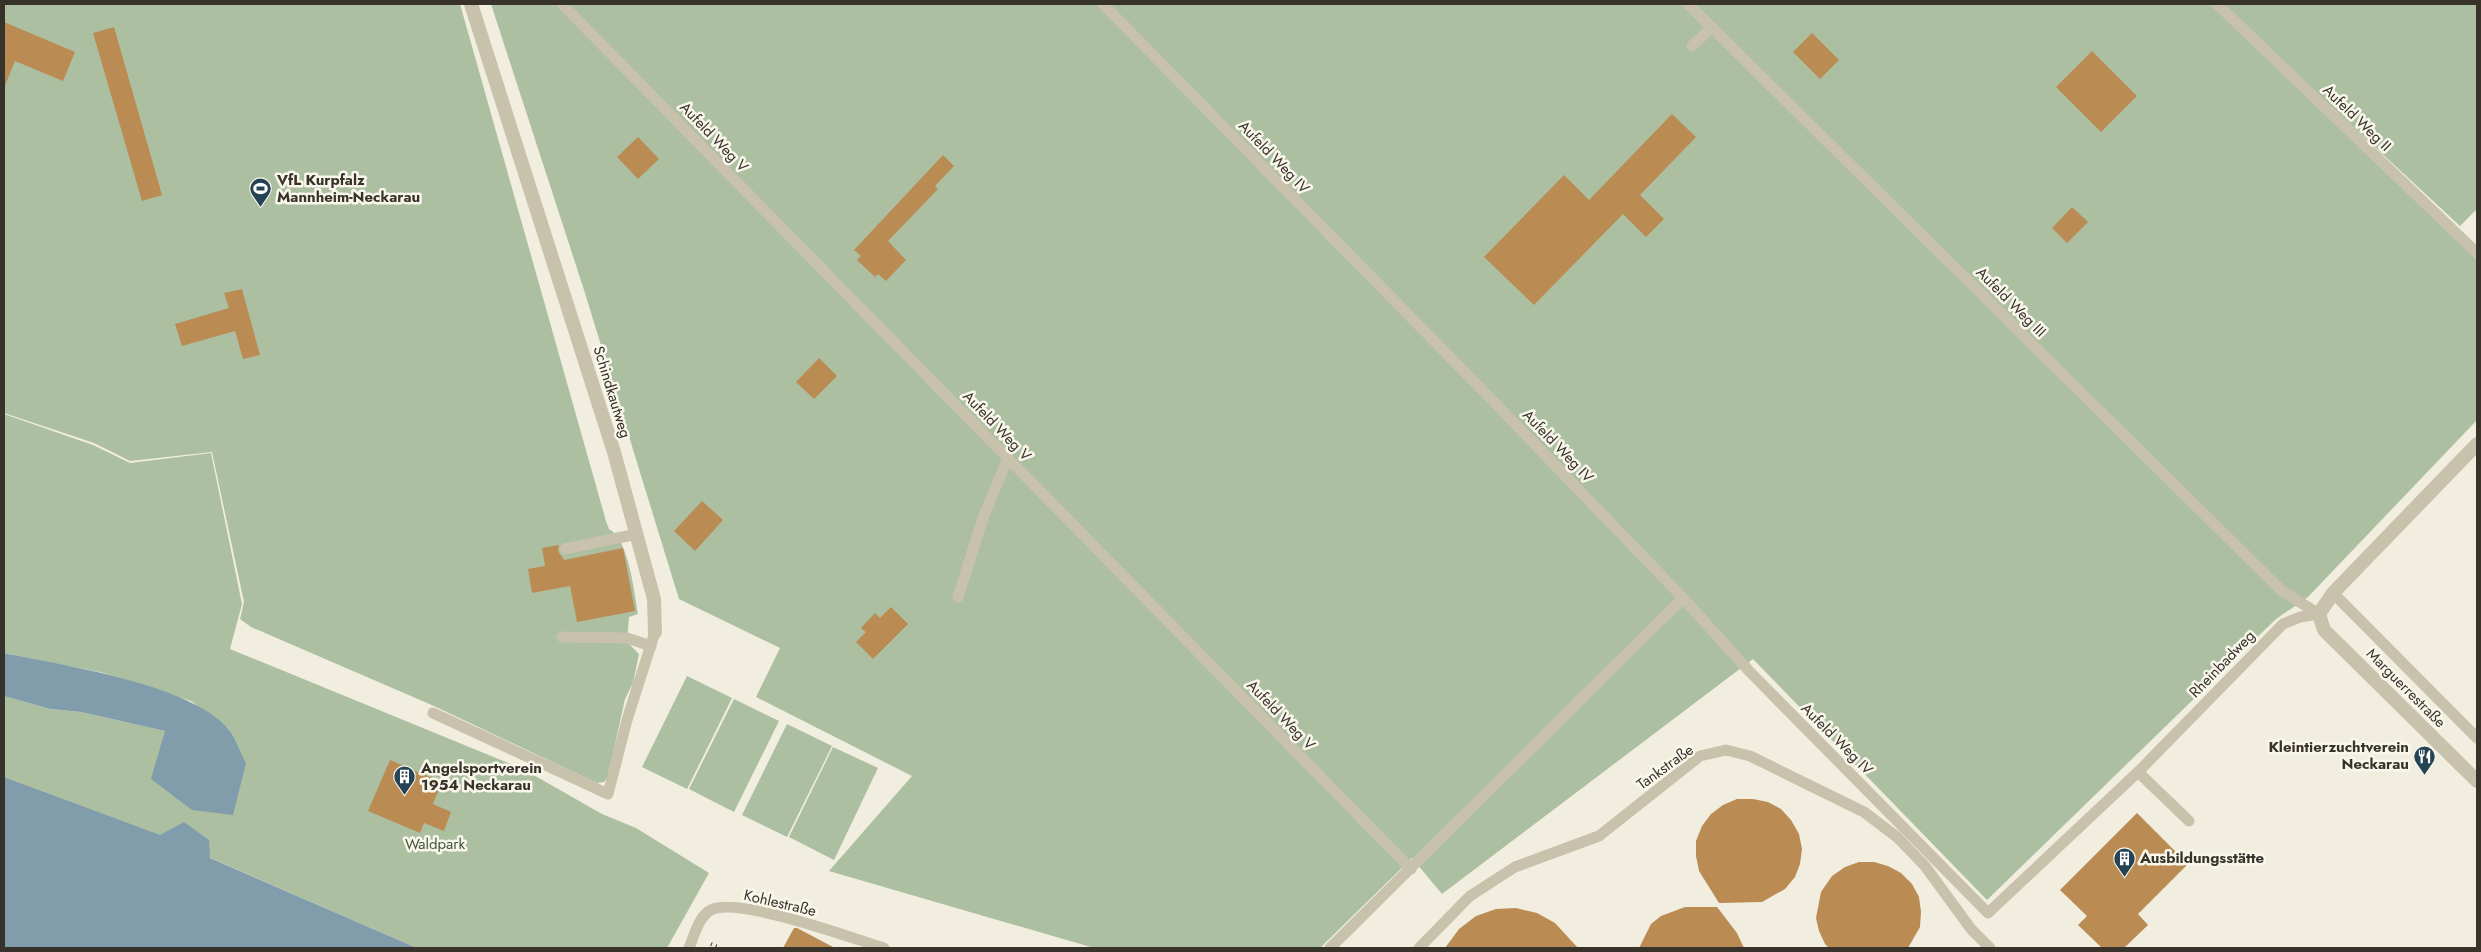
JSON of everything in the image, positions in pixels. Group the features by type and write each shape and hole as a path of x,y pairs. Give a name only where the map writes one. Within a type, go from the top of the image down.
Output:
{"street":[{"name":"Schindkautweg","path":"471,4 565,295 637,534 654,598 654,632"},
{"path":"2319,614 2333,593 2477,444"},
{"name":"Marguerrestraße","path":"2319,614 2324,630 2458,770 2477,781"}],"lane":[{"name":"Aufeld Weg V","path":"562,4 1411,869"},
{"name":"Aufeld Weg IV","path":"1103,4 1683,598 1750,672 1988,913"},
{"name":"Aufeld Weg III","path":"1688,4 2282,591 2319,614"},
{"name":"Aufeld Weg II","path":"2217,4 2477,253"},
{"path":"1692,46 1712,27"},
{"path":"958,597 983,518 1008,458"},
{"path":"565,549 637,534"},
{"path":"2333,593 2477,738"},
{"path":"1330,948 1683,598"},
{"name":"Rheinbadweg","path":"1988,913 2138,772 2283,624 2300,617 2319,614"},
{"name":"Schindkautweg","path":"433,713 608,794 626,720 654,632"},
{"path":"562,637 627,638 651,646"},
{"name":"Tankstraße","path":"1419,948 1470,896 1515,867 1599,836 1700,756 1726,750 1750,756 1864,812 1897,837 1925,866 1976,935 1990,948"},
{"path":"2138,772 2189,820"},
{"name":"Kohlestraße","path":"689,948 701,919 710,910 736,907 780,916 884,948"}],"green space":[{"name":"VfL Kurpfalz Mannheim-Neckarau","path":"4,4 460,4 606,521 609,529 616,535 621,544 630,567 638,614 629,617 627,642 639,654 633,683 625,699 608,776 604,782 597,783 434,706 251,627 240,619 244,602 212,452 130,461 94,443 4,413"},
{"path":"491,4 2210,4 2477,260 2477,420 2308,597 2276,619 1987,900 1753,659 1442,894 1412,858 1320,948 1094,948 829,871 912,776 756,697 780,648 679,599 584,290"},
{"path":"2221,4 2477,4 2477,209 2460,226"},
{"name":"Waldpark","path":"4,414 93,445 130,463 211,453 242,604 230,649 523,769 602,814 636,828 709,873 667,948 417,948 160,836 4,777 4,696 50,709 81,712 165,731 228,729 191,701 104,673 4,653"},
{"path":"687,676 732,698 687,789 642,767"},
{"path":"734,699 779,721 734,812 689,789"},
{"path":"787,724 832,746 787,837 742,815"},
{"path":"833,747 878,768 834,860 789,837"}],"water":[{"path":"4,653 90,670 156,688 210,713 231,733 246,763 233,815 192,810 151,779 165,731 81,712 50,709 4,696"},
{"path":"4,777 160,835 184,822 209,840 210,858 417,948 4,948"}],"building":[{"path":"4,22 75,52 63,81 15,61 4,88"},
{"path":"114,27 162,195 142,201 93,33"},
{"path":"1812,33 1839,60 1820,79 1793,52"},
{"path":"2092,51 2137,96 2101,132 2056,87"},
{"path":"1672,114 1696,137 1640,195 1664,219 1646,237 1623,214 1534,305 1484,257 1564,175 1589,200"},
{"path":"638,137 659,159 638,179 617,157"},
{"path":"943,155 954,166 935,186 938,189 888,241 906,260 886,281 878,274 875,277 857,260 861,256 854,250"},
{"path":"2072,207 2088,222 2067,243 2052,228"},
{"path":"242,289 260,355 243,359 235,331 182,346 175,324 229,308 224,293"},
{"path":"819,358 837,376 814,399 796,382"},
{"path":"702,501 723,520 695,551 674,531"},
{"path":"559,545 558,551 564,560 623,548 635,611 577,622 570,586 532,593 528,569 545,566 542,548"},
{"path":"891,607 908,624 873,659 856,642 866,632 861,628 875,613 880,618"},
{"name":"Angelsportverein 1954 Neckarau","path":"390,760 442,782 433,804 451,812 444,831 424,823 420,833 368,811"},
{"path":"1737,799 1753,799 1768,802 1781,809 1791,820 1799,834 1802,849 1800,864 1795,877 1785,889 1762,902 1719,903 1699,871 1696,841 1702,826 1711,814 1723,805"},
{"name":"Ausbildungsstätte","path":"2137,813 2188,864 2138,914 2148,925 2124,948 2102,948 2078,925 2087,916 2060,890"},
{"path":"1859,862 1874,862 1888,866 1901,873 1912,884 1919,897 1921,912 1920,927 1908,948 1829,948 1825,944 1816,918 1821,892 1832,876 1845,867"},
{"path":"1685,907 1717,907 1737,933 1744,948 1639,948 1651,924 1661,916"},
{"path":"1516,908 1537,913 1555,923 1578,948 1445,948 1459,929 1476,916 1496,909"},
{"path":"794,928 797,928 835,948 783,948"}],"railway":[{"path":"711,944 720,948"}],"place":[{"name":"VfL Kurpfalz Mannheim-Neckarau","path":"261,208"},
{"name":"Kleintierzuchtverein Neckarau","path":"2425,775"},
{"name":"Angelsportverein 1954 Neckarau","path":"405,796"},
{"name":"Ausbildungsstätte","path":"2124,877"}]}
